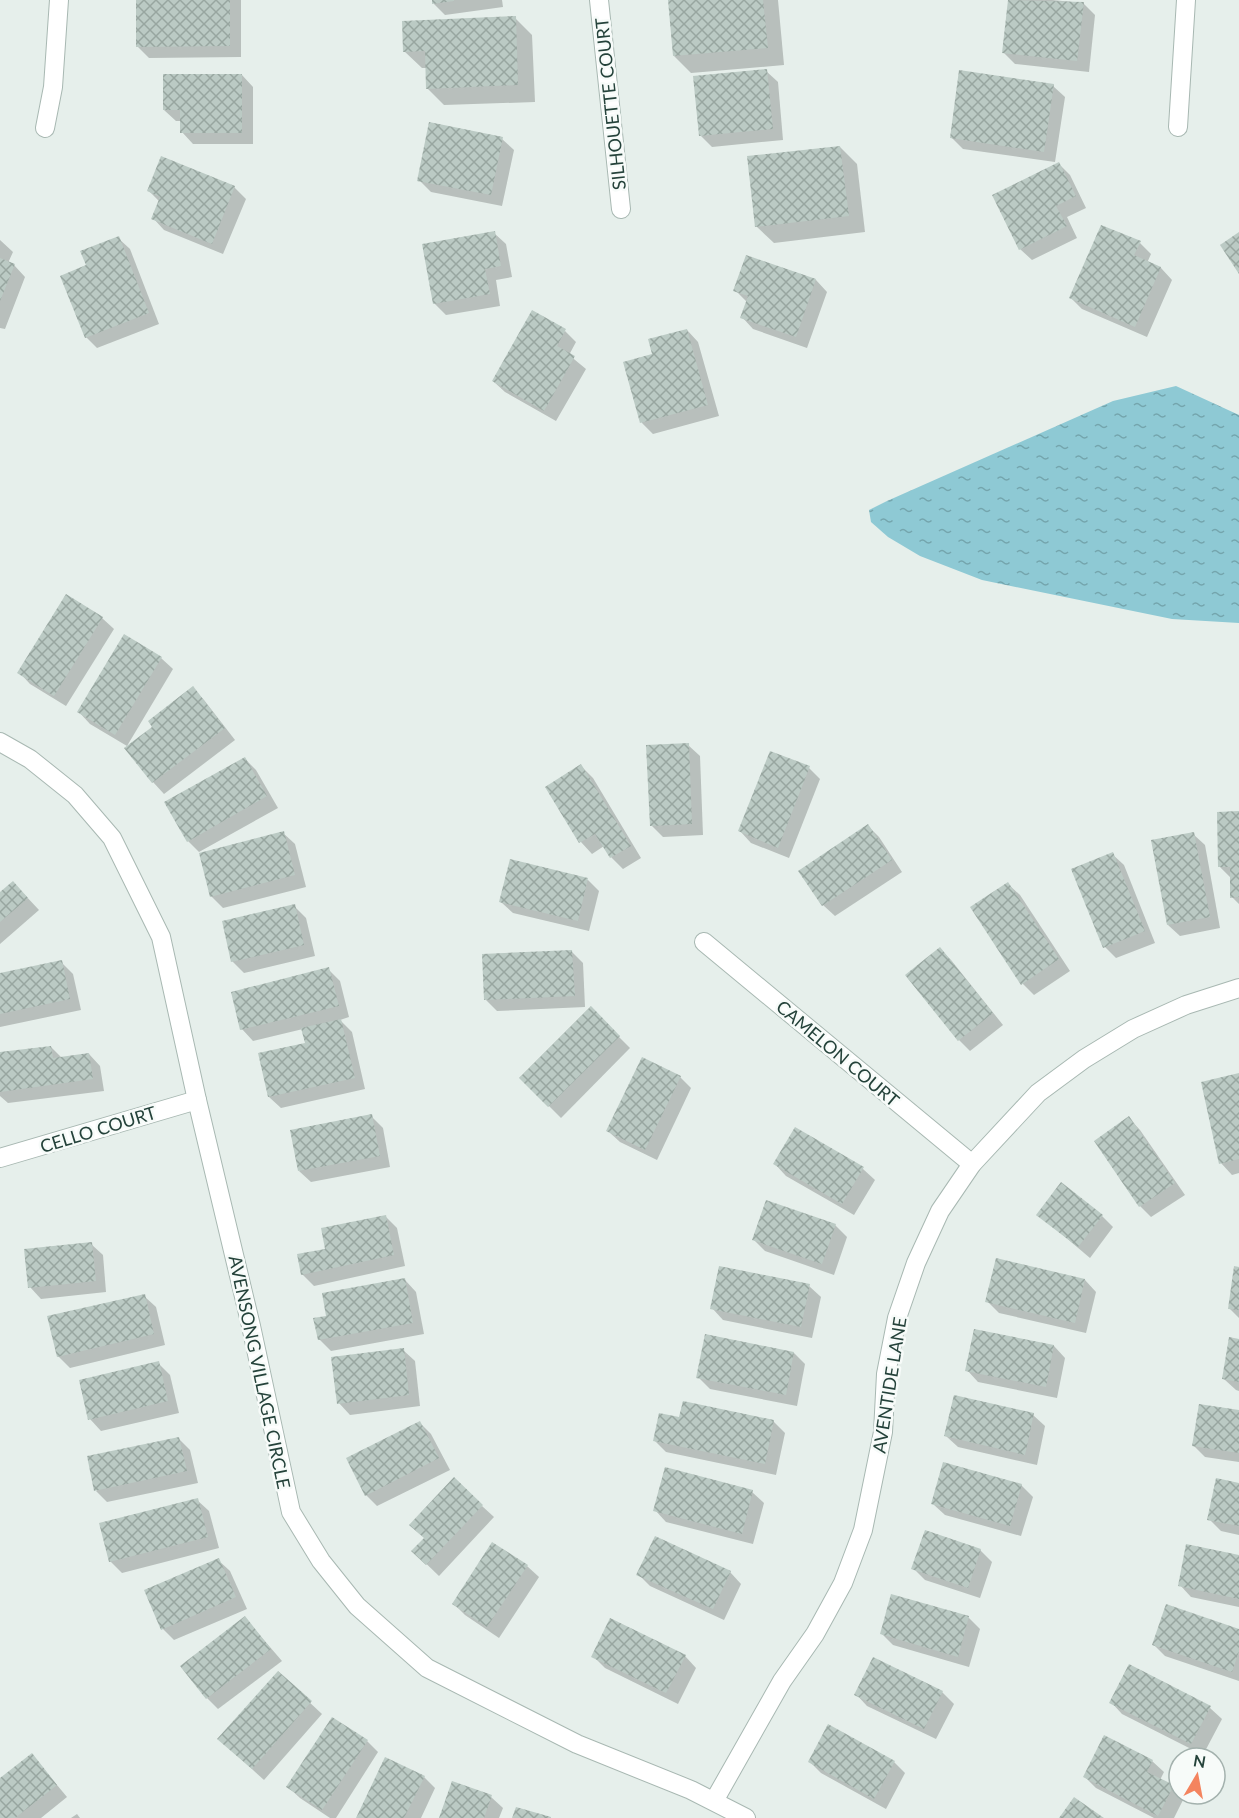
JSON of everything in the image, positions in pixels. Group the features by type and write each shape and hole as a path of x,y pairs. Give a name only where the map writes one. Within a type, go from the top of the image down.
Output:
{"street":[{"path":"45,128 53,87 59,0"},
{"name":"SILHOUETTE COURT","path":"599,0 621,209"},
{"path":"1178,127 1186,0"},
{"name":"AVENSONG VILLAGE CIRCLE","path":"0,742 30,759 75,795 112,838 161,937 251,1326 291,1512 321,1561 357,1606 428,1668 577,1744 691,1790 746,1818"},
{"name":"CAMELON COURT","path":"704,942 972,1164"},
{"name":"AVENTIDE LANE","path":"714,1802 782,1681 815,1634 843,1583 863,1530 883,1432 886,1374 897,1318 916,1263 940,1211 972,1164 1038,1093 1084,1059 1133,1029 1186,1005 1239,988"},
{"name":"CELLO COURT","path":"0,1158 197,1100"}],"water":[{"path":"1176,386 1239,415 1239,623 1172,619 982,580 920,556 888,537 871,522 869,510 887,501 1113,401"}],"building":[{"path":"136,0 230,0 230,46 136,47"},
{"path":"432,0 454,0 454,1 432,4"},
{"path":"668,0 763,0 768,48 673,56"},
{"path":"1008,0 1084,2 1077,61 1002,53"},
{"path":"516,16 518,85 426,89 425,51 403,52 402,21"},
{"path":"767,69 773,129 699,136 693,76"},
{"path":"959,70 1054,84 1044,152 950,138"},
{"path":"163,74 242,74 242,133 180,133 180,110 163,110"},
{"path":"429,122 503,137 491,195 417,181"},
{"path":"840,146 849,216 755,227 747,156"},
{"path":"161,156 235,186 212,244 151,219 160,197 147,191"},
{"path":"1059,162 1076,196 1056,206 1067,226 1019,250 992,195"},
{"path":"1101,225 1141,241 1134,255 1161,267 1135,327 1069,298"},
{"path":"495,231 501,266 485,269 490,294 433,304 422,244"},
{"path":"1239,232 1239,274 1220,245"},
{"path":"119,236 149,313 85,338 60,276 86,265 80,251"},
{"path":"746,255 816,279 796,337 740,318 748,296 733,291"},
{"path":"0,258 15,264 0,301"},
{"path":"532,310 566,329 557,346 575,356 544,411 492,381"},
{"path":"687,329 708,405 640,423 623,362 652,354 648,339"},
{"path":"66,594 103,617 54,696 17,673"},
{"path":"124,634 162,657 115,735 77,712"},
{"path":"193,686 225,728 152,783 124,748 152,727 148,721"},
{"path":"689,743 692,824 650,826 646,745"},
{"path":"770,751 810,766 778,848 738,831"},
{"path":"245,757 267,796 187,842 164,802"},
{"path":"581,764 631,846 610,858 595,834 579,843 545,787"},
{"path":"1239,811 1239,897 1230,898 1230,867 1218,867 1217,812"},
{"path":"868,824 892,860 822,906 798,871"},
{"path":"284,831 295,875 210,897 199,853"},
{"path":"1194,832 1210,917 1167,925 1151,840"},
{"path":"1113,852 1145,931 1103,948 1071,869"},
{"path":"510,859 588,878 578,921 499,902"},
{"path":"13,881 28,898 0,922 0,892"},
{"path":"1008,882 1059,959 1021,985 970,907"},
{"path":"295,904 304,945 231,962 222,921"},
{"path":"940,947 993,1013 958,1041 905,975"},
{"path":"572,950 575,996 484,1000 482,954"},
{"path":"62,960 70,999 0,1014 0,973"},
{"path":"329,967 339,1006 240,1030 231,992"},
{"path":"591,1006 620,1036 548,1107 519,1078"},
{"path":"341,1019 355,1078 268,1097 258,1053 305,1043 301,1028"},
{"path":"51,1046 53,1058 89,1053 93,1079 0,1092 0,1052"},
{"path":"642,1057 681,1076 645,1150 606,1131"},
{"path":"1239,1073 1239,1159 1219,1164 1201,1082"},
{"path":"372,1114 380,1156 298,1171 290,1130"},
{"path":"1129,1116 1175,1183 1139,1207 1094,1141"},
{"path":"795,1127 864,1167 842,1204 773,1164"},
{"path":"1061,1182 1103,1215 1078,1247 1036,1215"},
{"path":"766,1200 836,1224 822,1264 752,1240"},
{"path":"386,1215 394,1255 301,1275 297,1254 325,1249 321,1228"},
{"path":"92,1242 96,1281 28,1288 24,1249"},
{"path":"996,1258 1085,1279 1075,1323 985,1302"},
{"path":"719,1266 810,1284 801,1327 710,1309"},
{"path":"1234,1266 1239,1267 1239,1310 1228,1309"},
{"path":"405,1278 413,1323 318,1340 313,1318 326,1316 322,1293"},
{"path":"145,1294 154,1334 57,1357 47,1316"},
{"path":"974,1329 1054,1345 1046,1387 965,1371"},
{"path":"705,1334 794,1352 786,1395 696,1378"},
{"path":"1229,1337 1239,1339 1239,1382 1222,1379"},
{"path":"404,1348 409,1395 337,1404 331,1357"},
{"path":"159,1361 168,1401 88,1420 79,1380"},
{"path":"954,1395 1034,1413 1025,1455 944,1436"},
{"path":"683,1401 774,1420 765,1464 653,1441 659,1413 679,1417"},
{"path":"1199,1404 1239,1410 1239,1453 1192,1446"},
{"path":"420,1421 439,1458 365,1496 346,1458"},
{"path":"179,1437 187,1471 94,1491 87,1456"},
{"path":"943,1462 1022,1484 1010,1526 931,1504"},
{"path":"665,1467 753,1490 742,1534 653,1511"},
{"path":"454,1477 483,1505 426,1565 411,1551 424,1538 409,1525"},
{"path":"1216,1478 1239,1483 1239,1526 1207,1520"},
{"path":"198,1498 208,1537 109,1562 99,1523"},
{"path":"925,1530 981,1549 968,1588 911,1569"},
{"path":"655,1536 731,1571 713,1609 636,1575"},
{"path":"492,1542 528,1565 487,1627 452,1604"},
{"path":"1186,1544 1239,1555 1239,1599 1178,1586"},
{"path":"219,1558 236,1597 161,1630 144,1590"},
{"path":"891,1594 969,1616 958,1657 880,1634"},
{"path":"1166,1604 1239,1629 1239,1651 1232,1672 1152,1645"},
{"path":"245,1616 271,1649 206,1699 180,1666"},
{"path":"610,1618 686,1655 666,1693 591,1657"},
{"path":"873,1657 943,1691 924,1729 854,1695"},
{"path":"1129,1664 1211,1706 1191,1744 1109,1703"},
{"path":"278,1671 312,1701 252,1769 217,1739"},
{"path":"332,1717 368,1740 322,1810 286,1787"},
{"path":"828,1724 895,1761 874,1799 808,1762"},
{"path":"1104,1735 1153,1760 1147,1772 1167,1782 1167,1799 1158,1816 1083,1777"},
{"path":"32,1753 57,1785 15,1818 0,1818 0,1778"},
{"path":"385,1757 425,1776 404,1818 356,1818"},
{"path":"452,1781 492,1795 484,1818 439,1818"},
{"path":"1074,1797 1104,1818 1059,1818"},
{"path":"516,1807 551,1817 551,1818 512,1818"}]}
